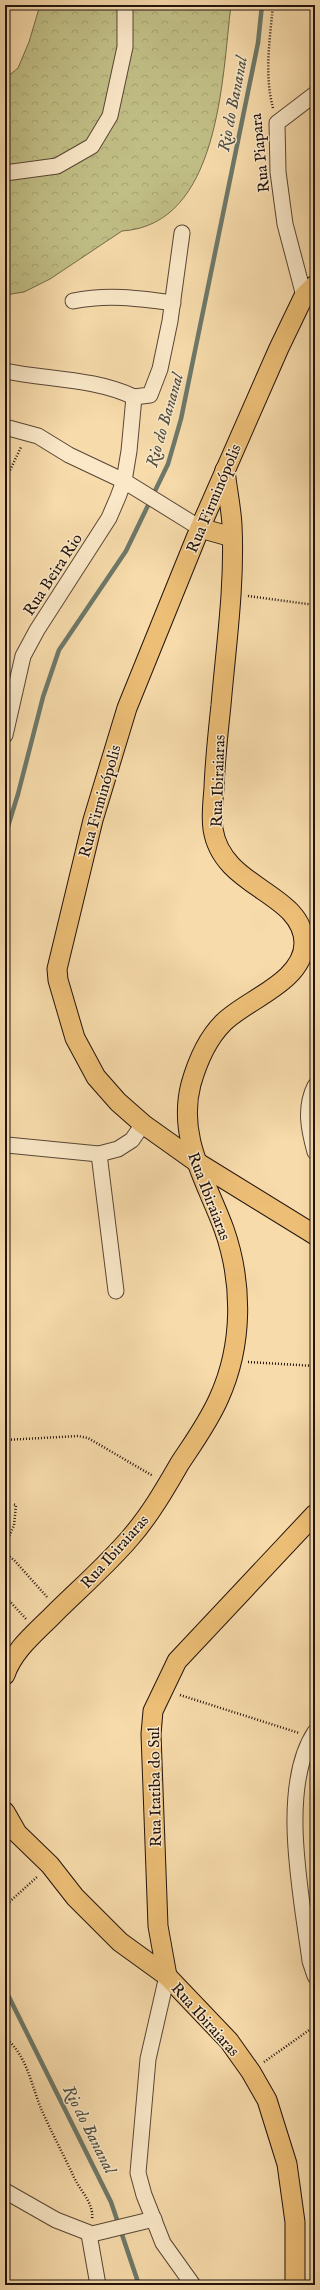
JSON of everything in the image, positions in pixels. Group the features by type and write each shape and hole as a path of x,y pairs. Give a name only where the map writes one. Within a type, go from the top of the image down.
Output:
{"main road":[{"name":"Rua Firminópolis","path":"310,291 279,348 212,501 193,524 107,768 57,963 58,980 75,1038 96,1077 118,1102 144,1124 195,1161 315,1235"},
{"name":"Rua Ibiraiaras","path":"5,1675 22,1646 132,1536 168,1484 220,1396 237,1330 238,1279 234,1260 224,1229 195,1161 186,1110 195,1071 202,1054 218,1027 230,1015 266,994 292,970 309,942 296,917 284,905 238,873 224,858 216,843 213,828 216,759 230,593 232,537 225,470"},
{"path":"212,501 230,508"},
{"path":"193,524 232,537"},
{"name":"Rua Itatiba do Sul","path":"167,1976 158,1926 151,1734 153,1711 177,1661 315,1514"},
{"name":"Rua Ibiraiaras","path":"5,1812 17,1833 50,1865 75,1897 120,1942 167,1976 229,2041 251,2072 268,2100 287,2164 295,2222 295,2285"}],"street":[{"path":"5,173 57,166 92,146 110,116 125,48 125,5"},
{"path":"277,124 315,94"},
{"name":"Rua Piapara","path":"277,124 278,172 285,224 310,291"},
{"path":"5,371 96,384 112,388 134,397 148,395 152,392 160,369 173,303 182,234"},
{"path":"73,302 91,297 116,296 173,303"},
{"name":"Rua Beira Rio","path":"5,735 23,656 37,630 109,518 124,481 134,397"},
{"path":"5,427 26,432 124,481 193,524"},
{"path":"315,1086 308,1113 310,1135 315,1152"},
{"path":"7,1145 99,1154 118,1149 132,1140 144,1124"},
{"path":"99,1154 116,1291"},
{"path":"313,1734 304,1754 299,1778 295,1839 310,1961 315,1976"},
{"path":"167,1976 148,2059 137,2156 138,2180 163,2243 193,2285"},
{"path":"5,2191 56,2220 96,2233 154,2219"},
{"path":"96,2233 98,2285"}],"path":[{"name":"Rua Piapara","path":"273,5 268,73 269,92 277,124"},
{"path":"5,481 26,432"},
{"path":"230,593 315,605"},
{"path":"230,1361 315,1366"},
{"path":"5,1440 78,1436 88,1438 168,1484"},
{"path":"5,1547 14,1525 16,1505 13,1504"},
{"path":"5,1553 60,1609"},
{"path":"5,1596 36,1631"},
{"path":"162,1690 313,1734"},
{"path":"5,1906 50,1865"},
{"path":"251,2072 315,2026"},
{"path":"5,2038 12,2043 33,2082 51,2129 79,2189 93,2210 96,2233"}],"green space":[{"path":"40,5 231,5 224,70 210,143 197,176 179,203 154,223 122,231 50,279 24,292 5,295 5,79 18,68 29,42"}],"waterway":[{"name":"Rio do Bananal","path":"5,836 18,794 43,697 59,650 126,551 168,464 181,419 258,43 262,5"},
{"name":"Rio do Bananal","path":"5,1989 111,2202 139,2285"}]}
